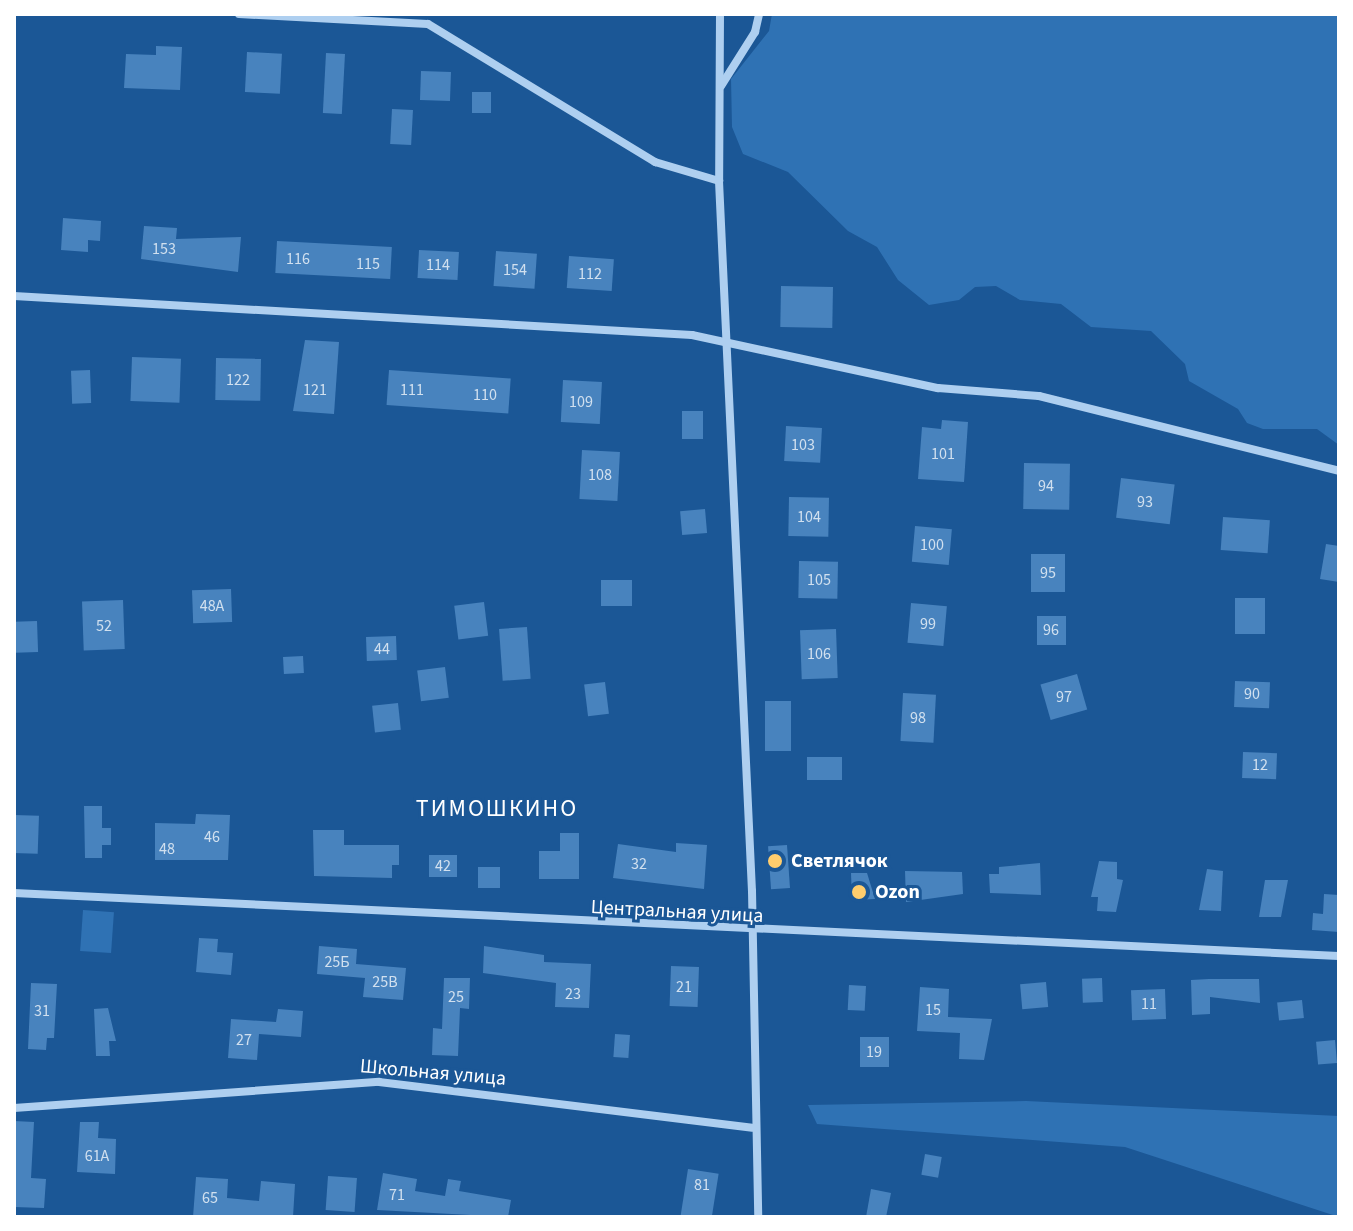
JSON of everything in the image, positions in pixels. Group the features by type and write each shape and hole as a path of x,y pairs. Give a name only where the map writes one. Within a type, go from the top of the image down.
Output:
{"street":[{"path":"239,14 428,24 655,162 719,181"},
{"path":"720,14 719,181 753,933 752,1128 758,1217"},
{"path":"720,87 755,32 759,14"},
{"path":"14,296 464,318 692,335 938,388 1039,396 1339,471"},
{"name":"Центральная улица","path":"14,893 1042,947 1134,942 1339,956"},
{"name":"Школьная улица","path":"14,1108 379,1082 752,1128"}],"shaded area":[{"path":"772,14 1339,14 1339,445 1317,429 1263,429 1247,423 1238,409 1189,381 1185,364 1151,331 1091,327 1061,304 1020,300 996,286 975,287 959,300 929,305 898,280 877,247 848,231 788,172 743,154 732,127 731,79 769,31"},
{"path":"83,910 114,912 111,953 80,951"},
{"path":"1026,1101 1339,1116 1339,1217 1125,1147 817,1124 808,1105"}],"building":[{"path":"156,46 182,47 180,90 124,88 126,54 156,55"},
{"path":"247,52 282,54 280,94 245,92"},
{"path":"326,53 345,54 342,114 323,113"},
{"path":"421,71 451,72 450,101 420,100"},
{"path":"472,92 491,92 491,113 472,113"},
{"path":"392,109 413,110 411,145 390,144"},
{"path":"63,218 101,221 100,241 88,240 88,252 61,250"},
{"path":"144,226 177,228 176,239 241,237 238,272 141,259"},
{"path":"277,241 392,247 390,279 275,273"},
{"path":"419,250 459,252 457,280 418,278"},
{"path":"496,251 537,254 534,289 494,286"},
{"path":"569,256 614,259 612,291 567,288"},
{"path":"781,286 833,287 832,328 780,327"},
{"path":"305,340 339,342 334,414 293,411"},
{"path":"132,357 181,359 179,403 130,401"},
{"path":"216,358 261,359 260,401 215,400"},
{"path":"90,370 91,403 72,404 71,371"},
{"path":"389,370 511,379 508,413 387,405"},
{"path":"563,380 602,382 600,424 561,422"},
{"path":"682,411 703,411 703,439 682,439"},
{"path":"942,420 968,422 964,482 918,479 922,427 941,429"},
{"path":"786,426 822,428 820,463 784,461"},
{"path":"582,450 620,452 617,501 579,499"},
{"path":"1024,463 1070,464 1069,510 1023,509"},
{"path":"1121,478 1175,485 1170,524 1116,518"},
{"path":"789,497 829,498 828,537 788,536"},
{"path":"705,509 707,533 682,535 680,511"},
{"path":"1223,517 1270,520 1268,553 1221,550"},
{"path":"915,526 952,529 949,565 912,562"},
{"path":"1326,544 1339,546 1339,582 1320,579"},
{"path":"1031,554 1065,554 1065,592 1031,592"},
{"path":"799,561 838,562 837,599 798,598"},
{"path":"601,580 632,580 632,606 601,606"},
{"path":"231,589 232,622 193,623 192,590"},
{"path":"1235,598 1265,598 1265,634 1235,634"},
{"path":"123,600 125,649 84,650 82,601"},
{"path":"484,602 488,636 458,639 454,606"},
{"path":"911,603 947,606 943,646 908,643"},
{"path":"1037,616 1066,616 1066,645 1037,645"},
{"path":"37,621 38,652 15,653 14,622"},
{"path":"527,627 531,679 503,681 499,629"},
{"path":"836,629 838,678 802,679 800,630"},
{"path":"396,636 397,660 367,661 366,637"},
{"path":"303,656 304,673 284,674 283,657"},
{"path":"445,667 449,698 421,701 417,670"},
{"path":"1077,674 1087,710 1051,720 1040,684"},
{"path":"1235,681 1270,682 1269,708 1234,707"},
{"path":"605,682 609,714 588,716 584,685"},
{"path":"903,693 936,695 933,743 900,741"},
{"path":"765,701 791,701 791,751 765,751"},
{"path":"398,703 401,730 375,733 372,706"},
{"path":"1243,752 1277,753 1276,779 1242,778"},
{"path":"807,757 842,757 842,780 807,780"},
{"path":"84,806 102,806 102,828 111,828 111,845 102,845 102,858 85,858"},
{"path":"196,814 230,815 228,860 155,860 155,823 195,824"},
{"path":"14,815 39,816 38,854 14,853"},
{"path":"313,830 344,830 344,845 399,845 399,865 392,865 392,878 314,876"},
{"path":"560,833 579,833 579,879 539,879 539,851 560,851"},
{"path":"676,843 707,845 704,889 613,878 618,844 676,852"},
{"path":"787,845 790,888 771,889 768,846"},
{"path":"429,855 457,855 457,877 429,877"},
{"path":"1099,861 1117,862 1117,879 1123,880 1116,912 1097,911 1098,897 1091,897"},
{"path":"1040,863 1041,895 990,893 989,874 999,874 999,867"},
{"path":"478,867 500,867 500,888 478,888"},
{"path":"1207,869 1223,871 1221,911 1199,910"},
{"path":"905,871 962,872 963,894 906,902"},
{"path":"851,873 867,873 875,899 852,900"},
{"path":"1265,880 1288,880 1281,917 1259,917"},
{"path":"1324,894 1339,895 1339,932 1312,930 1313,913 1323,914"},
{"path":"199,938 218,939 217,952 233,953 231,975 196,972"},
{"path":"319,946 357,949 356,964 406,968 403,1000 363,997 365,978 317,974"},
{"path":"484,946 544,955 544,962 591,964 589,1008 555,1007 556,983 483,973"},
{"path":"671,966 699,967 698,1007 670,1006"},
{"path":"444,978 470,978 469,1009 460,1008 458,1056 432,1055 433,1028 442,1029"},
{"path":"1102,978 1103,1002 1083,1003 1082,979"},
{"path":"1259,979 1260,1003 1210,997 1210,1014 1192,1015 1191,980"},
{"path":"1046,982 1048,1007 1022,1009 1020,984"},
{"path":"31,983 57,984 54,1038 47,1038 46,1050 28,1049"},
{"path":"849,985 866,986 865,1011 848,1010"},
{"path":"920,987 949,989 948,1017 992,1019 984,1060 959,1059 960,1033 917,1031"},
{"path":"1165,989 1166,1019 1132,1020 1131,990"},
{"path":"1302,1000 1304,1018 1279,1021 1277,1003"},
{"path":"108,1008 116,1041 109,1041 110,1056 96,1056 94,1009"},
{"path":"278,1009 303,1011 301,1037 259,1034 257,1060 228,1058 231,1019 276,1022"},
{"path":"615,1034 630,1035 628,1058 613,1057"},
{"path":"860,1037 889,1037 889,1067 860,1067"},
{"path":"1335,1040 1337,1063 1318,1065 1316,1042"},
{"path":"14,1121 34,1122 31,1178 46,1179 44,1208 14,1207"},
{"path":"80,1122 99,1122 98,1138 116,1139 115,1174 77,1172"},
{"path":"925,1154 942,1157 938,1178 921,1175"},
{"path":"688,1169 719,1174 712,1217 680,1217"},
{"path":"383,1173 417,1179 415,1191 445,1196 448,1179 461,1181 459,1191 511,1200 508,1217 377,1210"},
{"path":"328,1176 357,1178 355,1212 326,1210"},
{"path":"196,1177 228,1179 227,1198 259,1201 261,1181 295,1184 293,1217 193,1217"},
{"path":"871,1189 891,1193 886,1217 866,1217"}],"place":[{"name":"Светлячок","path":"775,861"},
{"name":"Ozon","path":"859,892"}],"district":[{"name":"ТИМОШКИНО","path":"497,809"}]}
